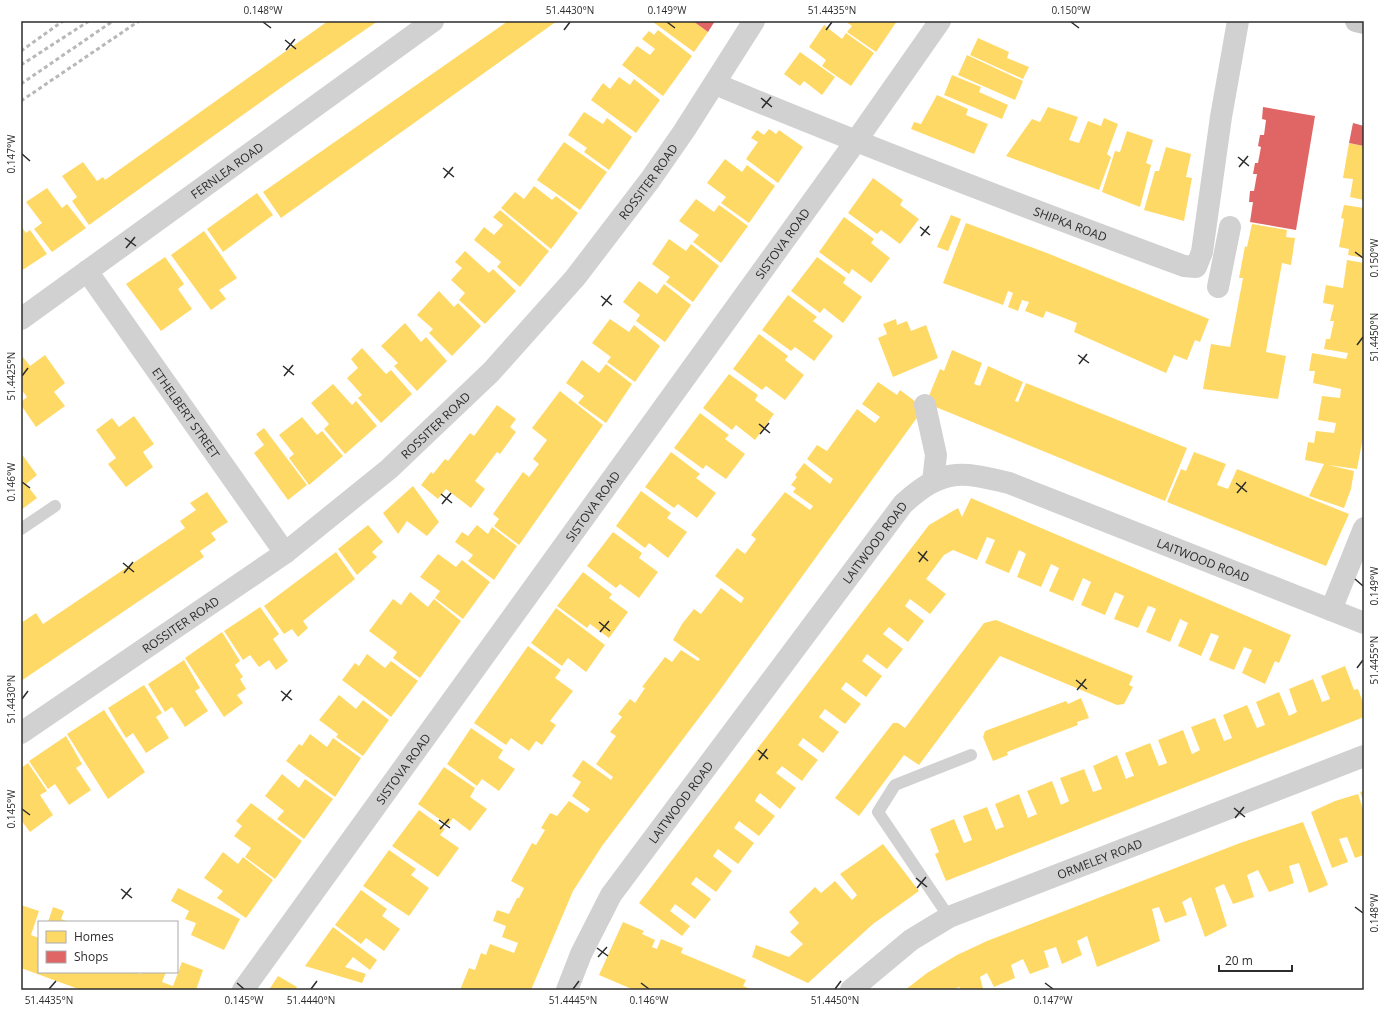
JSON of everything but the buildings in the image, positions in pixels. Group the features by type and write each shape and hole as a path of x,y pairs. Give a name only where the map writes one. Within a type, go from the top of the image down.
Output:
{"main road":[{"path":"1356,21 1364,24"}],"street":[{"name":"FERNLEA ROAD","path":"21,319 433,21"},
{"name":"ROSSITER ROAD","path":"21,733 285,553 389,469 491,372 589,260 650,180 716,82 754,21"},
{"name":"SISTOVA ROAD","path":"243,990 856,141 940,21"},
{"name":"SHIPKA ROAD","path":"716,82 725,88 856,141 1184,266 1196,267 1202,252 1221,117 1238,21"},
{"path":"1218,287 1230,227"},
{"path":"1202,252 1225,257"},
{"name":"ETHELBERT STREET","path":"87,272 285,553"},
{"path":"925,405 936,455 933,482"},
{"name":"LAITWOOD ROAD","path":"567,990 581,954 610,895 903,504 918,491 933,482 952,475 973,474 1009,483 1364,623"},
{"path":"1331,610 1364,528"},
{"name":"ORMELEY ROAD","path":"851,990 911,940 949,917 1364,756"}],"lane":[{"path":"21,529 55,506"},
{"path":"949,917 878,812 895,785 971,755"}],"railway":[{"path":"21,51 63,21"},
{"path":"21,65 89,21"},
{"path":"21,84 113,21"},
{"path":"21,101 139,21"}]}
